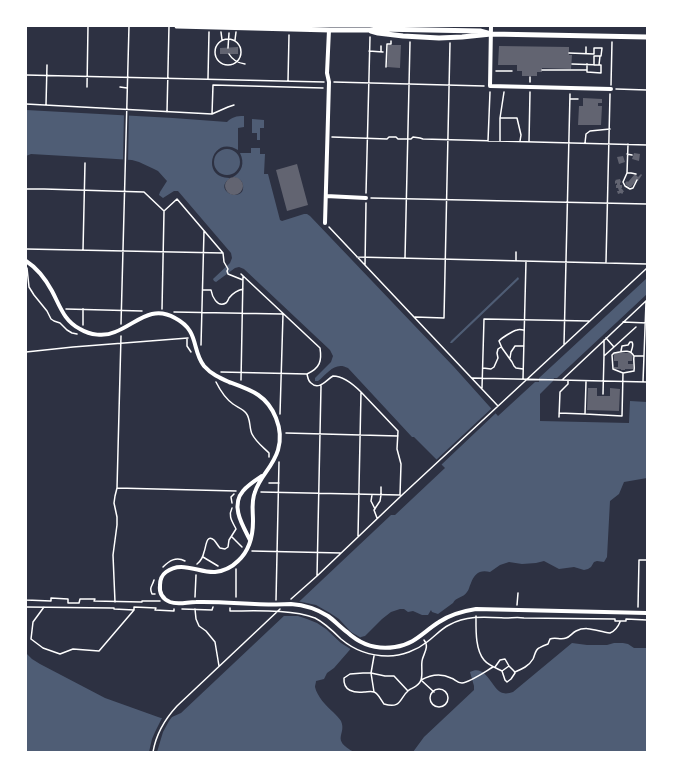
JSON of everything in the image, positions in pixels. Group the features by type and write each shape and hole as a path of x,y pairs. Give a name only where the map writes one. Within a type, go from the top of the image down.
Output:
{"street":[{"path":"177,26 329,30 378,29 480,31 491,34 647,37"},
{"path":"492,26 490,86 610,89"},
{"path":"325,222 328,137 329,82 327,73 329,30"},
{"path":"326,196 366,198"},
{"path":"26,261 44,279 65,317 82,333 104,335 122,331 140,318 151,314 162,313 170,315 183,322 191,331 205,367 219,378 240,386 264,398 278,421 279,445 271,466 263,476 255,492 253,527 246,550 236,562 223,570 209,572 196,567 173,568 165,573 160,581 159,587 162,596 165,599 175,603 291,604 311,607 333,619 356,639 368,645 379,647 395,647 410,643 438,622 463,611 476,609 647,613"},
{"path":"250,540 239,517 237,502 242,491 263,476"}],"path":[{"path":"87,87 88,26"},
{"path":"115,602 113,555 117,516 114,503 118,488 129,26"},
{"path":"167,112 169,26"},
{"path":"208,79 209,27"},
{"path":"228,48 229,27"},
{"path":"288,81 290,29"},
{"path":"364,265 370,30"},
{"path":"386,67 387,44 391,44 392,37"},
{"path":"229,38 237,41 242,49 242,53 237,62 226,65 218,60 215,52 217,44 220,41 229,38"},
{"path":"405,258 410,39"},
{"path":"415,317 444,318 450,40"},
{"path":"606,262 612,40"},
{"path":"369,51 382,52 381,46"},
{"path":"586,47 586,53"},
{"path":"542,70 587,70 587,72 601,73 601,65 599,65 602,48 594,48 594,65"},
{"path":"569,53 586,53 600,56"},
{"path":"230,54 231,58 237,62 245,64"},
{"path":"572,64 599,65"},
{"path":"587,70 588,64"},
{"path":"46,105 47,65"},
{"path":"490,71 512,71"},
{"path":"26,75 490,86 488,141"},
{"path":"528,142 530,77"},
{"path":"321,90 329,82"},
{"path":"212,114 213,85 323,88"},
{"path":"500,141 500,118 504,86"},
{"path":"120,87 127,88"},
{"path":"564,345 570,88"},
{"path":"610,89 647,90"},
{"path":"570,99 578,99"},
{"path":"26,104 212,114 234,105"},
{"path":"500,118 517,118 520,142"},
{"path":"585,143 586,134 590,131 610,129"},
{"path":"328,137 387,139 389,137 396,137 398,139 420,138 422,140 647,145"},
{"path":"624,183 627,173 628,144"},
{"path":"627,154 632,156"},
{"path":"83,250 85,163"},
{"path":"627,173 636,174"},
{"path":"624,183 630,190 634,189 637,180"},
{"path":"26,189 144,192 164,211 162,313"},
{"path":"366,198 647,204"},
{"path":"164,211 177,200 223,253 228,274 243,280"},
{"path":"325,222 498,407"},
{"path":"201,349 204,231"},
{"path":"26,249 223,253"},
{"path":"516,252 516,260"},
{"path":"357,257 647,264"},
{"path":"523,379 526,261"},
{"path":"26,267 28,272 29,287 34,295 51,318 60,323 66,330 72,333 82,333 83,309"},
{"path":"153,752 155,740 162,726 177,706 647,268"},
{"path":"210,372 308,374 315,370 320,363 320,348 241,274"},
{"path":"240,386 243,276"},
{"path":"203,290 211,290 217,302 223,304 226,303 236,291 243,289"},
{"path":"562,380 646,301"},
{"path":"644,382 646,301"},
{"path":"278,421 280,415 283,314"},
{"path":"482,389 484,319 589,321"},
{"path":"623,322 646,323"},
{"path":"604,356 636,326"},
{"path":"523,369 516,368 514,366 510,358 504,353 499,341 510,332 524,330"},
{"path":"117,336 121,334"},
{"path":"186,334 187,346 194,357"},
{"path":"26,352 194,338"},
{"path":"605,339 614,347"},
{"path":"603,394 605,339"},
{"path":"621,351 622,346 628,345 632,342 634,343 631,352"},
{"path":"510,358 511,352 516,346 524,346"},
{"path":"483,368 491,369 494,367 498,358 498,349 501,347"},
{"path":"621,351 631,352 634,354 634,371 623,373 613,369 612,355 614,352 621,351"},
{"path":"634,356 644,356"},
{"path":"559,414 622,416 623,373"},
{"path":"308,374 308,379 312,385 315,386 321,385 329,378 335,376 346,381 357,388 398,431 398,449 401,464 400,495"},
{"path":"472,378 647,382"},
{"path":"559,417 560,392 568,384 568,380"},
{"path":"216,381 220,389 231,403 246,413 253,435 259,444 269,453 270,456 268,461"},
{"path":"585,414 586,381"},
{"path":"317,576 321,385"},
{"path":"358,537 361,392"},
{"path":"279,433 398,436"},
{"path":"276,604 279,483 279,459 277,452"},
{"path":"269,483 279,483"},
{"path":"375,509 380,501 381,487"},
{"path":"195,602 196,567 203,557 207,540 209,538 212,539 220,548 225,549 228,547 231,536 236,529 230,513 233,505 231,496 238,491"},
{"path":"372,494 371,501 377,518"},
{"path":"231,536 246,550 341,553"},
{"path":"203,557 216,564 223,570"},
{"path":"161,569 170,560 177,558 183,559 187,563"},
{"path":"638,613 639,560 647,560"},
{"path":"236,562 236,603"},
{"path":"155,577 150,590 152,594 162,596"},
{"path":"26,598 26,600 51,601 51,598 68,599 68,607"},
{"path":"68,603 80,603 80,599 115,602 142,602 142,600 170,601"},
{"path":"26,607 114,608 134,610"},
{"path":"44,607 33,622 31,639 43,648 60,654 73,649 99,651 134,610 134,607 174,611 174,609"},
{"path":"181,609 212,610 212,607 218,607"},
{"path":"224,607 230,607 230,611 303,614 320,621 347,643 363,652 374,655 388,656 411,651 426,643 438,632 449,625 462,619 476,617 615,619 615,621 647,620"},
{"path":"476,609 477,636 479,650 483,660 502,671 507,682 511,679 515,672 522,670 533,659 539,647 548,644 550,639 563,639 584,628 610,633 613,632 620,621"},
{"path":"195,610 196,619 199,626 206,631 215,642 219,666"},
{"path":"408,691 394,676 371,673 350,674 344,678 343,681 349,691 358,693 374,692 378,694 384,704 394,705 399,703 408,691 418,685 421,680 422,661 426,649 426,643 421,636"},
{"path":"374,655 371,673 374,692"},
{"path":"421,680 427,676 442,675 457,682 467,682 494,667 500,660 505,659 515,672"},
{"path":"502,671 509,666"},
{"path":"421,680 434,692"},
{"path":"442,690 446,692 448,700 443,706 440,707 433,704 430,697 434,692 442,690"}],"water":[{"path":"26,110 227,122 234,117 244,116 244,127 238,128 238,150 229,147 221,148 216,152 213,158 212,165 215,172 221,176 230,178 225,183 224,188 230,194 235,195 240,194 243,191 242,181 233,177 239,173 242,167 242,157 240,153 251,153 251,148 260,148 260,154 265,154 264,174 268,174 280,220 282,221 304,214 310,216 454,367 498,416 535,382 539,382 539,378 647,278 647,294 557,378 554,378 553,381 540,394 540,421 629,423 630,401 647,402 647,478 624,482 619,494 610,501 607,557 604,562 594,562 591,567 584,570 574,567 559,569 544,561 522,564 509,562 500,565 490,572 483,571 478,573 472,580 465,594 438,614 432,612 431,610 428,615 422,615 413,611 408,612 404,609 391,612 365,636 361,637 334,668 327,673 324,679 316,681 315,687 320,697 341,721 341,740 343,744 354,752 26,752 26,653 40,664 105,698 161,718 172,717 181,713 391,515 395,515 445,468 414,437 412,437 348,368 343,366 335,367 318,381 315,381 315,378 331,362 333,356 330,350 244,269 239,267 235,268 216,282 214,281 213,279 230,263 232,258 231,253 178,191 174,191 163,198 159,195 167,181 158,171 132,160 31,154 26,156"},
{"path":"252,119 264,120 264,128 260,128 260,140 257,140 257,133 252,133"},
{"path":"227,149 236,153 240,162 236,171 227,175 218,171 214,162 218,153"},
{"path":"518,277 519,279 452,343 450,343 451,341"},
{"path":"572,643 607,645 623,643 634,648 647,648 647,752 413,752 424,737 474,690 470,672 476,670 481,671 489,678 499,691 503,693 513,692"}],"pier":[{"path":"124,113 129,114 128,162 123,161"},
{"path":"493,407 497,412 440,466 435,461"},
{"path":"297,601 316,605 330,613 339,619 351,632 363,639 352,650 317,623 298,616 281,616"},
{"path":"174,714 163,732 157,752 149,752 152,739 163,716"}],"building":[{"path":"388,45 401,45 400,68 387,67"},
{"path":"499,46 569,47 569,55 572,55 571,69 542,68 542,72 537,72 537,76 522,76 522,71 517,71 517,65 498,65"},
{"path":"238,47 238,54 220,54 220,48"},
{"path":"583,98 602,99 602,103 598,103 598,106 602,106 601,125 578,125 579,106 583,106"},
{"path":"634,153 640,154 639,161 632,159"},
{"path":"623,156 625,162 619,164 617,157"},
{"path":"297,164 308,205 287,211 276,170"},
{"path":"635,174 638,177 641,174 642,175 638,181 637,180 631,187 629,187 625,183 627,181 628,182"},
{"path":"234,177 240,180 243,186 240,192 234,195 228,192 225,186 228,180"},
{"path":"620,179 620,185 622,185 621,188 624,192 622,194 618,194 617,191 619,191 618,188 616,188 617,183 615,184 615,180"},
{"path":"614,353 633,353 632,361 628,361 628,364 633,364 633,369 614,369 614,367 618,367 618,361 614,361"},
{"path":"588,388 597,388 597,396 610,396 610,388 620,389 619,411 587,410"}]}
